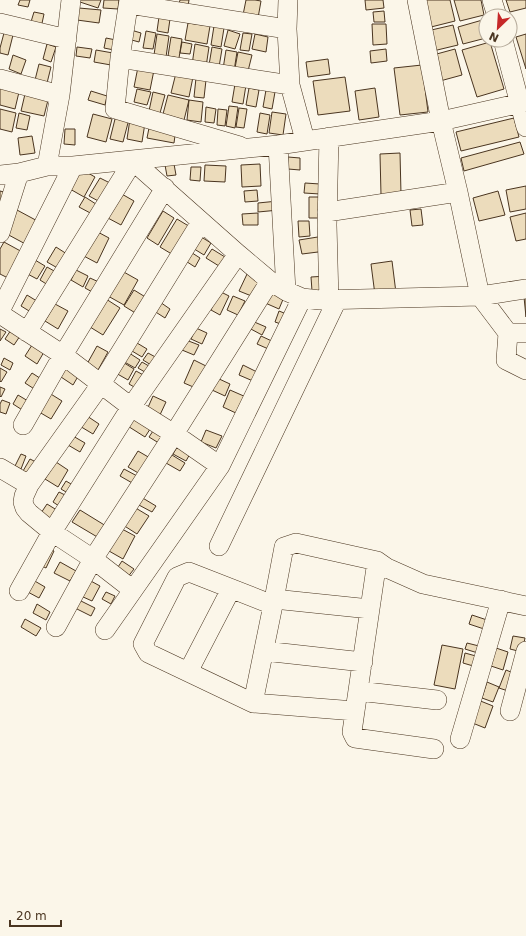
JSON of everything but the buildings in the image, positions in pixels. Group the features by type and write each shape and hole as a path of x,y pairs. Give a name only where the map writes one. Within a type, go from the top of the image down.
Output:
{"street":[{"path":"47,166 60,94 71,0"},
{"path":"288,0 287,29 290,85 305,140"},
{"path":"417,0 441,120 480,296 517,333 506,360 526,370"},
{"path":"249,148 115,109 120,58 129,2 287,29"},
{"path":"0,23 67,39"},
{"path":"506,48 523,103 526,127"},
{"path":"120,58 290,85"},
{"path":"0,80 60,94"},
{"path":"0,175 19,173 47,166 73,166 133,161 278,145 441,120 523,103"},
{"path":"219,546 333,300 327,256 329,137"},
{"path":"105,630 220,466 294,295 278,145"},
{"path":"133,161 270,281 294,295 333,300 480,296 526,289"},
{"path":"27,332 133,161"},
{"path":"0,311 73,166"},
{"path":"0,233 19,173"},
{"path":"23,425 62,355 165,188"},
{"path":"327,212 458,192"},
{"path":"133,590 93,559 52,532 29,513 24,508 24,496 29,485 101,384 201,222"},
{"path":"19,591 52,532 131,407 238,254"},
{"path":"56,627 93,559 270,281"},
{"path":"0,314 62,355 131,407 174,434 220,466"},
{"path":"0,468 29,485"},
{"path":"253,704 284,547 296,543 377,561 387,568 423,584 526,606"},
{"path":"377,561 352,732 355,738 434,749"},
{"path":"355,711 253,704 148,653 143,644 177,577 189,572 231,589 274,602 370,609"},
{"path":"188,672 231,589"},
{"path":"460,739 501,600"},
{"path":"264,651 362,662"},
{"path":"510,711 526,651"},
{"path":"358,691 437,700"}]}
